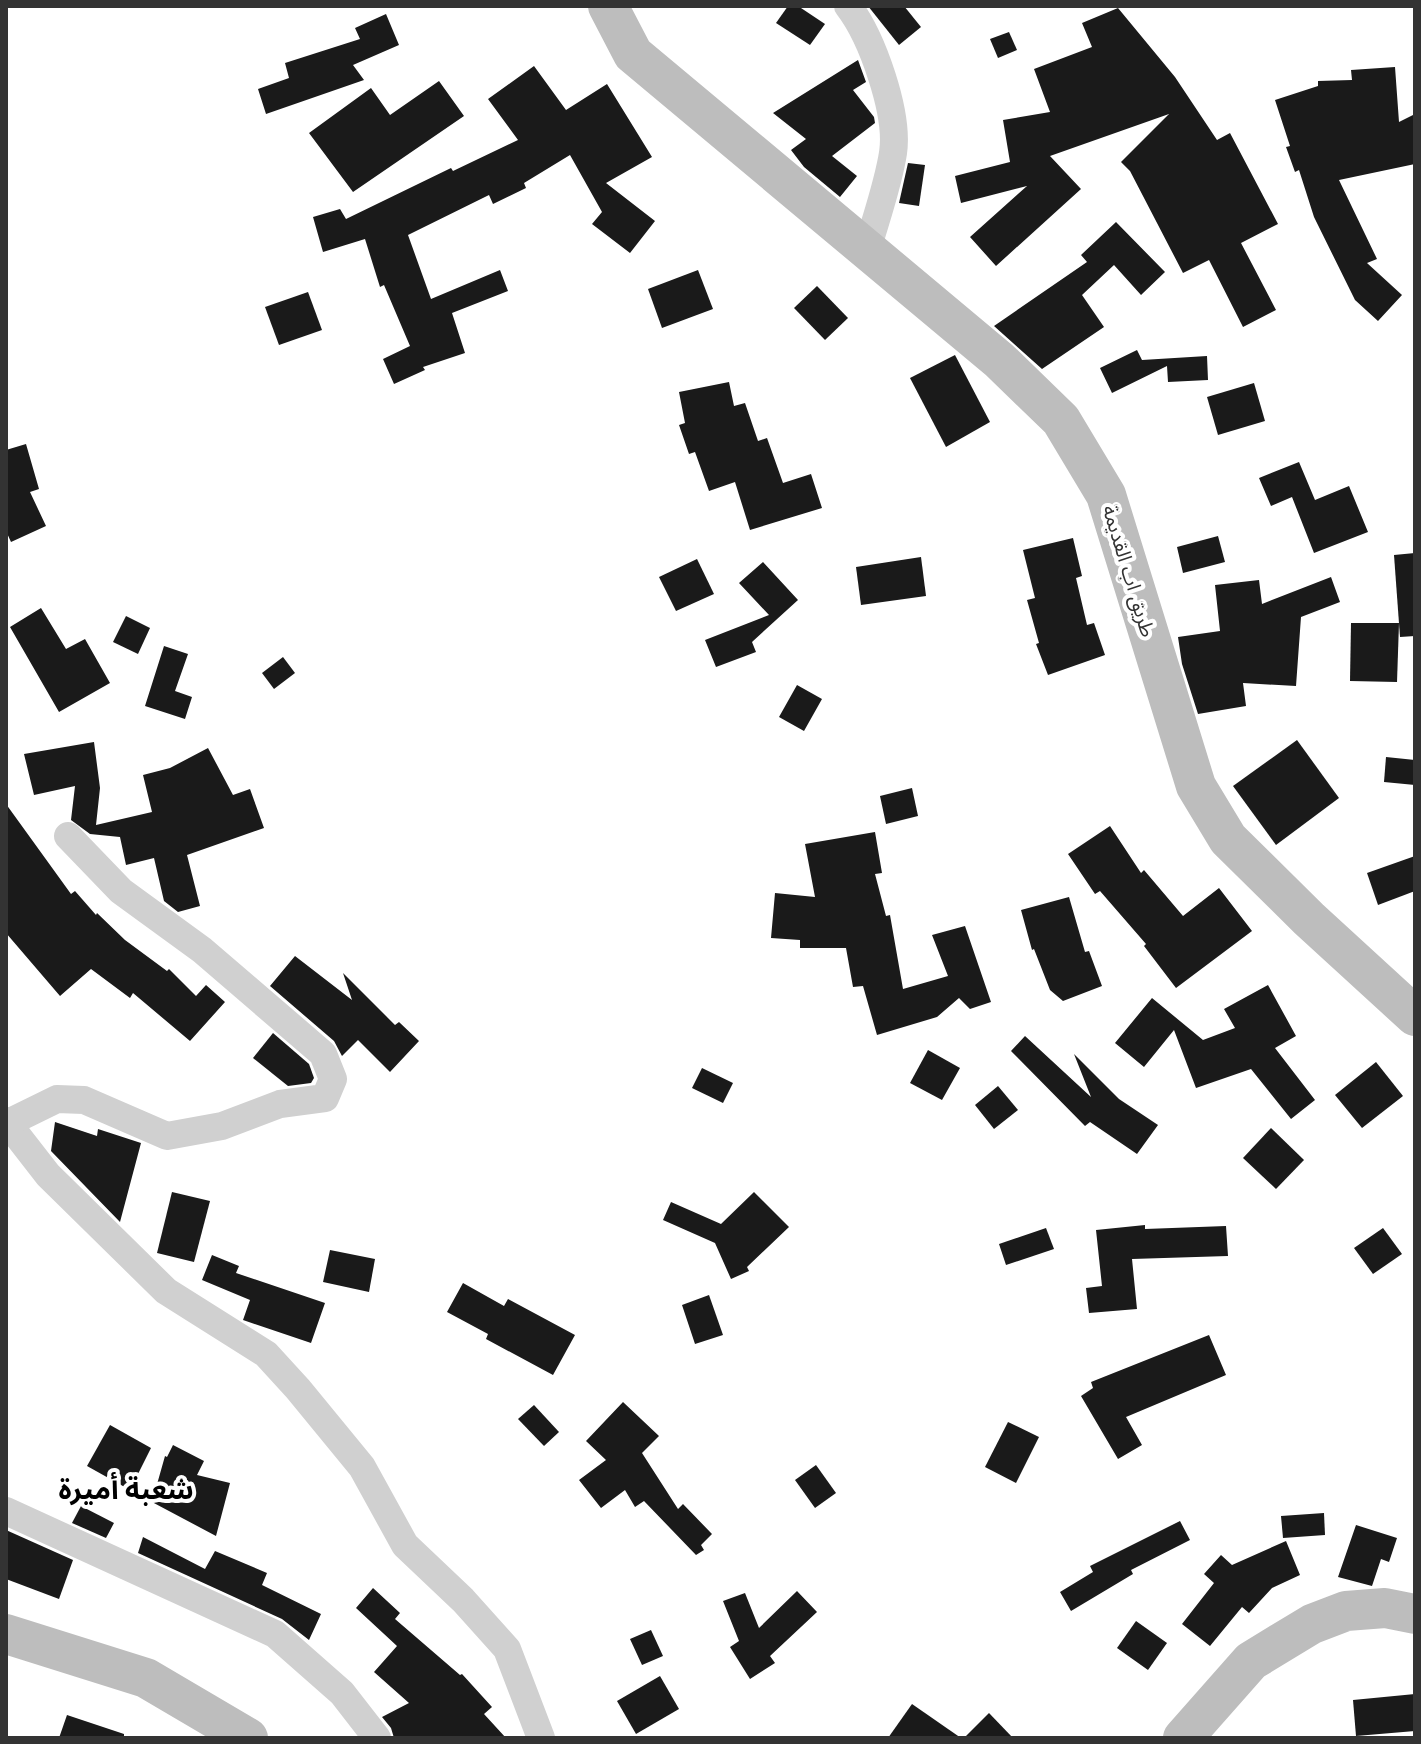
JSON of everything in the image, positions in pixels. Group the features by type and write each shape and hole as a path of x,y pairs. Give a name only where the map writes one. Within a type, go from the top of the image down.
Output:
{"street":[{"name":"طريق اب القديمة","path":"608,6 633,54 999,360 1061,420 1106,495 1196,786 1228,839 1309,919 1415,1016"},
{"path":"848,6 862,23 889,98 894,151 867,250"},
{"path":"68,836 121,891 202,950 323,1054 333,1079 325,1098 280,1104 222,1126 167,1136 84,1100 57,1099 7,1122 48,1175 166,1291 266,1354 298,1389 362,1467 405,1545 463,1600 507,1649 541,1738"},
{"path":"6,1511 275,1634 342,1693 377,1738"},
{"path":"1183,1738 1251,1661 1312,1624 1346,1611 1385,1608 1415,1614"},
{"path":"6,1634 146,1678 248,1738"}],"building":[{"path":"788,6 798,6 825,24 810,45 776,23"},
{"path":"868,6 904,6 921,27 899,45"},
{"path":"1118,8 1175,77 1217,140 1230,133 1278,224 1241,243 1276,310 1243,327 1209,260 1183,273 1130,171 1121,162 1169,114 1050,156 1081,189 996,266 970,237 1027,186 961,203 955,176 1010,162 1003,120 1050,112 1034,69 1092,47 1082,23"},
{"path":"386,14 399,45 353,65 364,80 266,114 258,89 289,78 285,63 360,39 355,28"},
{"path":"1009,32 1017,50 998,58 990,39"},
{"path":"858,60 866,82 853,90 874,117 875,123 832,156 857,176 840,197 804,167 791,150 806,139 773,113"},
{"path":"534,66 566,110 607,84 652,157 606,183 655,221 630,253 592,224 602,212 570,155 524,183 526,188 493,204 489,195 408,235 431,299 500,270 508,291 452,313 465,353 423,367 425,370 394,384 383,359 410,346 384,285 380,287 365,239 323,252 313,217 340,209 346,219 451,168 453,171 518,140 488,99"},
{"path":"1395,67 1399,122 1415,114 1415,164 1339,180 1377,259 1367,263 1402,295 1378,321 1355,300 1314,217 1299,170 1295,172 1286,147 1290,146 1275,100 1318,86 1318,81 1352,80 1351,70"},
{"path":"439,81 464,116 353,192 309,133 371,88 390,115"},
{"path":"908,163 925,165 919,206 899,203"},
{"path":"1116,222 1165,272 1141,295 1114,265 1082,295 1104,327 1042,369 994,326 1087,262 1081,255"},
{"path":"698,270 713,309 662,328 648,289"},
{"path":"817,286 848,318 825,340 794,308"},
{"path":"308,292 322,330 279,345 265,307"},
{"path":"1137,350 1142,360 1207,356 1208,380 1168,382 1167,366 1112,393 1100,368"},
{"path":"955,355 990,422 946,447 910,378"},
{"path":"729,382 734,406 745,403 758,441 767,438 783,483 811,474 822,508 750,530 735,482 709,491 695,452 689,454 679,425 685,423 679,392"},
{"path":"1254,383 1265,421 1218,435 1207,397"},
{"path":"26,444 39,489 30,492 46,526 11,542 6,531 6,450"},
{"path":"1299,462 1315,500 1349,486 1368,532 1314,553 1292,497 1271,506 1259,478"},
{"path":"1218,536 1225,562 1183,573 1177,547"},
{"path":"1073,538 1082,576 1076,578 1087,625 1094,623 1105,655 1048,675 1036,644 1039,643 1027,600 1035,598 1023,550"},
{"path":"1415,553 1415,636 1400,637 1394,555"},
{"path":"921,557 926,596 861,605 856,567"},
{"path":"697,559 714,594 676,611 659,577"},
{"path":"763,562 798,600 752,642 756,652 716,667 705,640 769,615 739,583"},
{"path":"1331,577 1340,602 1301,617 1296,686 1243,683 1246,706 1198,714 1182,664 1178,637 1220,631 1215,585 1259,580 1262,604"},
{"path":"41,608 66,649 85,639 110,683 59,712 10,627"},
{"path":"126,616 150,628 138,654 113,642"},
{"path":"1351,623 1399,623 1397,682 1350,681"},
{"path":"164,646 188,654 175,691 192,697 185,719 145,706"},
{"path":"283,657 295,673 274,689 262,673"},
{"path":"797,685 822,699 804,731 779,717"},
{"path":"1297,740 1339,798 1276,845 1233,786"},
{"path":"94,742 100,788 96,825 152,812 143,775 170,768 208,748 233,795 250,789 264,828 187,855 200,906 178,912 164,901 154,858 126,865 120,837 90,834 71,820 75,786 34,795 24,754"},
{"path":"1386,757 1415,760 1415,785 1384,782"},
{"path":"912,788 918,816 886,824 880,796"},
{"path":"6,804 71,894 75,891 96,915 125,940 167,971 169,969 196,996 206,985 225,1002 190,1041 133,993 130,998 91,969 60,996 6,933"},
{"path":"1110,826 1141,873 1144,870 1183,916 1219,888 1252,931 1176,988 1144,946 1146,944 1100,891 1095,894 1068,854"},
{"path":"875,832 882,873 875,874 886,916 890,915 903,989 948,976 932,935 965,926 991,1002 970,1009 959,998 937,1017 877,1035 863,986 853,987 846,948 800,948 800,940 771,938 775,893 815,897 805,844"},
{"path":"1415,856 1415,891 1378,905 1367,873"},
{"path":"1069,897 1085,952 1089,951 1102,986 1063,1001 1050,990 1032,950 1021,910"},
{"path":"295,956 352,1000 343,973 395,1025 399,1022 419,1041 390,1072 358,1040 342,1056 334,1041 270,986"},
{"path":"1268,985 1296,1036 1275,1048 1315,1100 1291,1119 1251,1069 1196,1088 1174,1030 1144,1067 1115,1043 1152,998 1203,1040 1235,1028 1224,1009"},
{"path":"273,1033 309,1064 314,1078 311,1083 288,1086 253,1058"},
{"path":"1025,1036 1091,1097 1074,1054 1119,1099 1158,1125 1137,1154 1090,1122 1085,1126 1011,1051"},
{"path":"928,1050 960,1068 942,1100 910,1083"},
{"path":"1376,1062 1403,1096 1362,1128 1335,1095"},
{"path":"702,1068 733,1083 723,1103 692,1088"},
{"path":"998,1086 1018,1110 994,1129 975,1105"},
{"path":"55,1122 97,1136 98,1129 141,1143 120,1222 51,1151"},
{"path":"1271,1128 1304,1160 1276,1189 1243,1158"},
{"path":"172,1192 210,1201 194,1262 157,1253"},
{"path":"754,1192 789,1227 747,1267 749,1271 731,1279 715,1243 663,1220 671,1202 721,1224"},
{"path":"1145,1225 1145,1229 1226,1226 1228,1256 1132,1259 1137,1309 1089,1313 1086,1288 1102,1286 1096,1230"},
{"path":"1046,1228 1054,1249 1006,1265 999,1244"},
{"path":"1383,1228 1402,1254 1373,1274 1354,1248"},
{"path":"330,1250 375,1259 369,1292 323,1282"},
{"path":"212,1255 239,1266 236,1273 325,1303 311,1343 243,1320 250,1300 202,1280"},
{"path":"463,1283 504,1306 508,1299 575,1335 553,1375 486,1339 488,1334 447,1312"},
{"path":"709,1295 723,1335 695,1344 682,1305"},
{"path":"1209,1335 1226,1375 1126,1417 1142,1445 1118,1459 1081,1396 1093,1388 1091,1382"},
{"path":"623,1402 659,1436 642,1453 678,1509 683,1504 712,1534 701,1545 704,1550 696,1555 644,1501 635,1507 625,1490 601,1508 579,1480 606,1460 586,1441"},
{"path":"534,1405 559,1432 544,1446 518,1419"},
{"path":"1008,1422 1039,1437 1016,1483 985,1467"},
{"path":"110,1425 151,1448 130,1490 87,1466"},
{"path":"173,1445 204,1461 197,1475 230,1483 216,1536 152,1502 165,1456"},
{"path":"816,1465 836,1493 815,1508 795,1480"},
{"path":"81,1506 114,1523 106,1538 72,1523"},
{"path":"1324,1513 1325,1535 1283,1538 1281,1516"},
{"path":"1180,1521 1190,1540 1131,1570 1133,1574 1071,1611 1060,1592 1093,1572 1090,1566"},
{"path":"1356,1525 1397,1538 1389,1562 1381,1559 1372,1586 1338,1577"},
{"path":"6,1530 73,1560 59,1599 6,1579"},
{"path":"143,1537 205,1569 215,1551 267,1573 262,1585 321,1614 309,1640 282,1619 138,1553"},
{"path":"1286,1541 1300,1575 1272,1588 1249,1613 1242,1607 1210,1646 1182,1624 1214,1583 1204,1574 1221,1555 1232,1565"},
{"path":"373,1588 400,1613 395,1619 462,1674 492,1707 484,1714 506,1738 394,1738 382,1717 409,1703 374,1672 397,1646 356,1608"},
{"path":"797,1591 817,1612 770,1656 775,1663 750,1679 730,1647 739,1641 723,1601 745,1593 759,1628"},
{"path":"1136,1621 1167,1643 1148,1670 1117,1648"},
{"path":"651,1630 663,1656 642,1665 630,1639"},
{"path":"660,1676 679,1709 636,1734 617,1701"},
{"path":"1415,1694 1415,1731 1356,1736 1353,1700"},
{"path":"912,1704 961,1738 888,1738"},
{"path":"989,1713 1013,1738 964,1738"},
{"path":"67,1715 124,1734 124,1738 59,1738"}],"district":[{"name":"شعبة أميرة","path":"126,1489"}]}
